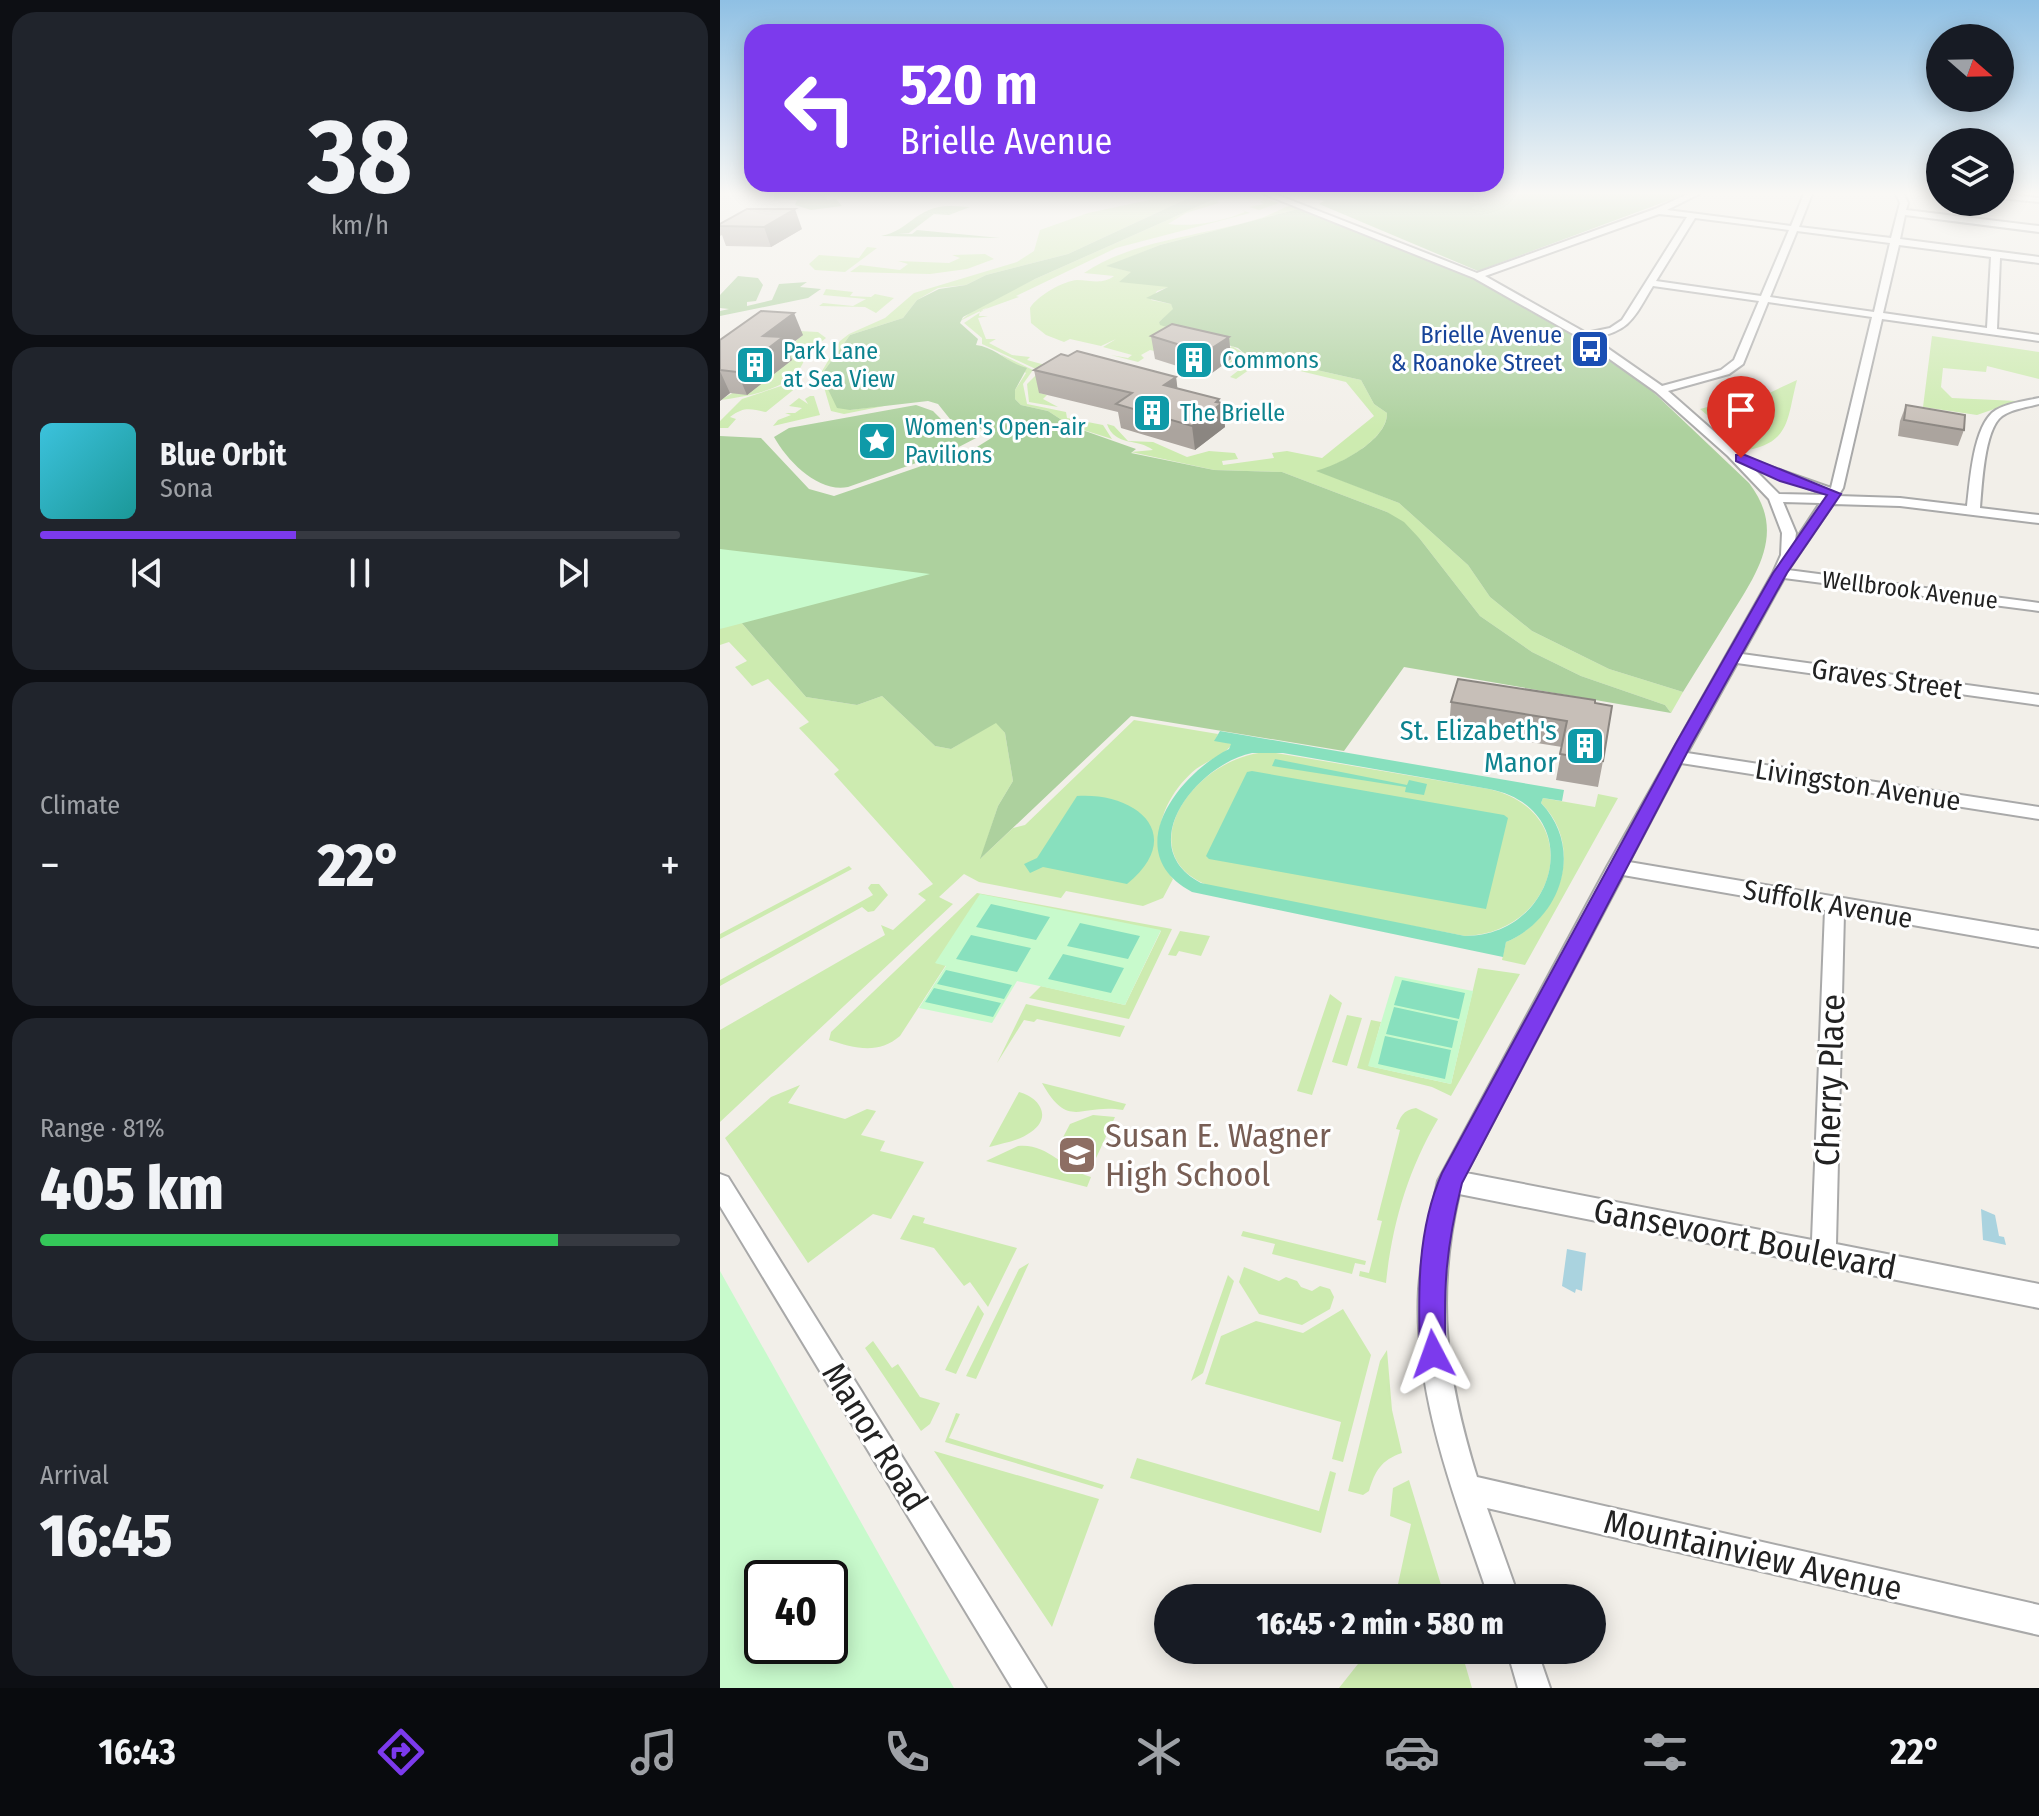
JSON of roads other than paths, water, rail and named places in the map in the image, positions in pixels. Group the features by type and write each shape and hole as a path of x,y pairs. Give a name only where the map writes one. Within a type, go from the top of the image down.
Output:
{"street":[{"path":"1469,273 1584,336 1660,390 1732,453 1775,498 1789,533 1788,555 1780,573 1616,867 1450,1181 1435,1242 1431,1333 1447,1430 1499,1584"},
{"path":"1477,276 1486,273"},
{"path":"1584,336 1620,327 1658,273"},
{"path":"1660,390 1733,368 1739,362 1776,273"},
{"path":"1780,573 1833,497 1887,273"},
{"path":"1992,331 1995,273"},
{"path":"1652,283 2039,338"},
{"path":"1973,511 1980,457 1991,421 2003,411 2039,401"},
{"path":"1732,453 1833,497"},
{"path":"1775,498 1833,497 2039,519"},
{"name":"Wellbrook Avenue","path":"1780,573 2039,607"},
{"name":"Graves Street","path":"1735,658 2039,700"},
{"name":"Livingston Avenue","path":"1676,757 2039,813"},
{"name":"Suffolk Avenue","path":"1616,867 2039,939"},
{"name":"Cherry Place","path":"1824,1254 1835,905"},
{"name":"Gansevoort Boulevard","path":"1450,1181 2039,1296"},
{"name":"Manor Road","path":"720,1185 1030,1688"},
{"name":"Mountainview Avenue","path":"1467,1489 2039,1620"},
{"path":"1526,1664 1534,1688"}],"water":[{"path":"1981,1209 1995,1215 1999,1236 2004,1237 2006,1245 1983,1240"},
{"path":"1567,1249 1586,1253 1582,1291 1576,1289 1575,1293 1562,1286"}],"place":[{"name":"Brielle Avenue & Roanoke Street","path":"1590,349"},
{"name":"Commons","path":"1194,360"},
{"name":"Park Lane at Sea View","path":"755,365"},
{"name":"The Brielle","path":"1152,413"},
{"name":"Women's Open-air Pavilions","path":"877,441"},
{"name":"St. Elizabeth's Manor","path":"1585,746"},
{"name":"Susan E. Wagner High School","path":"1077,1155"}]}
